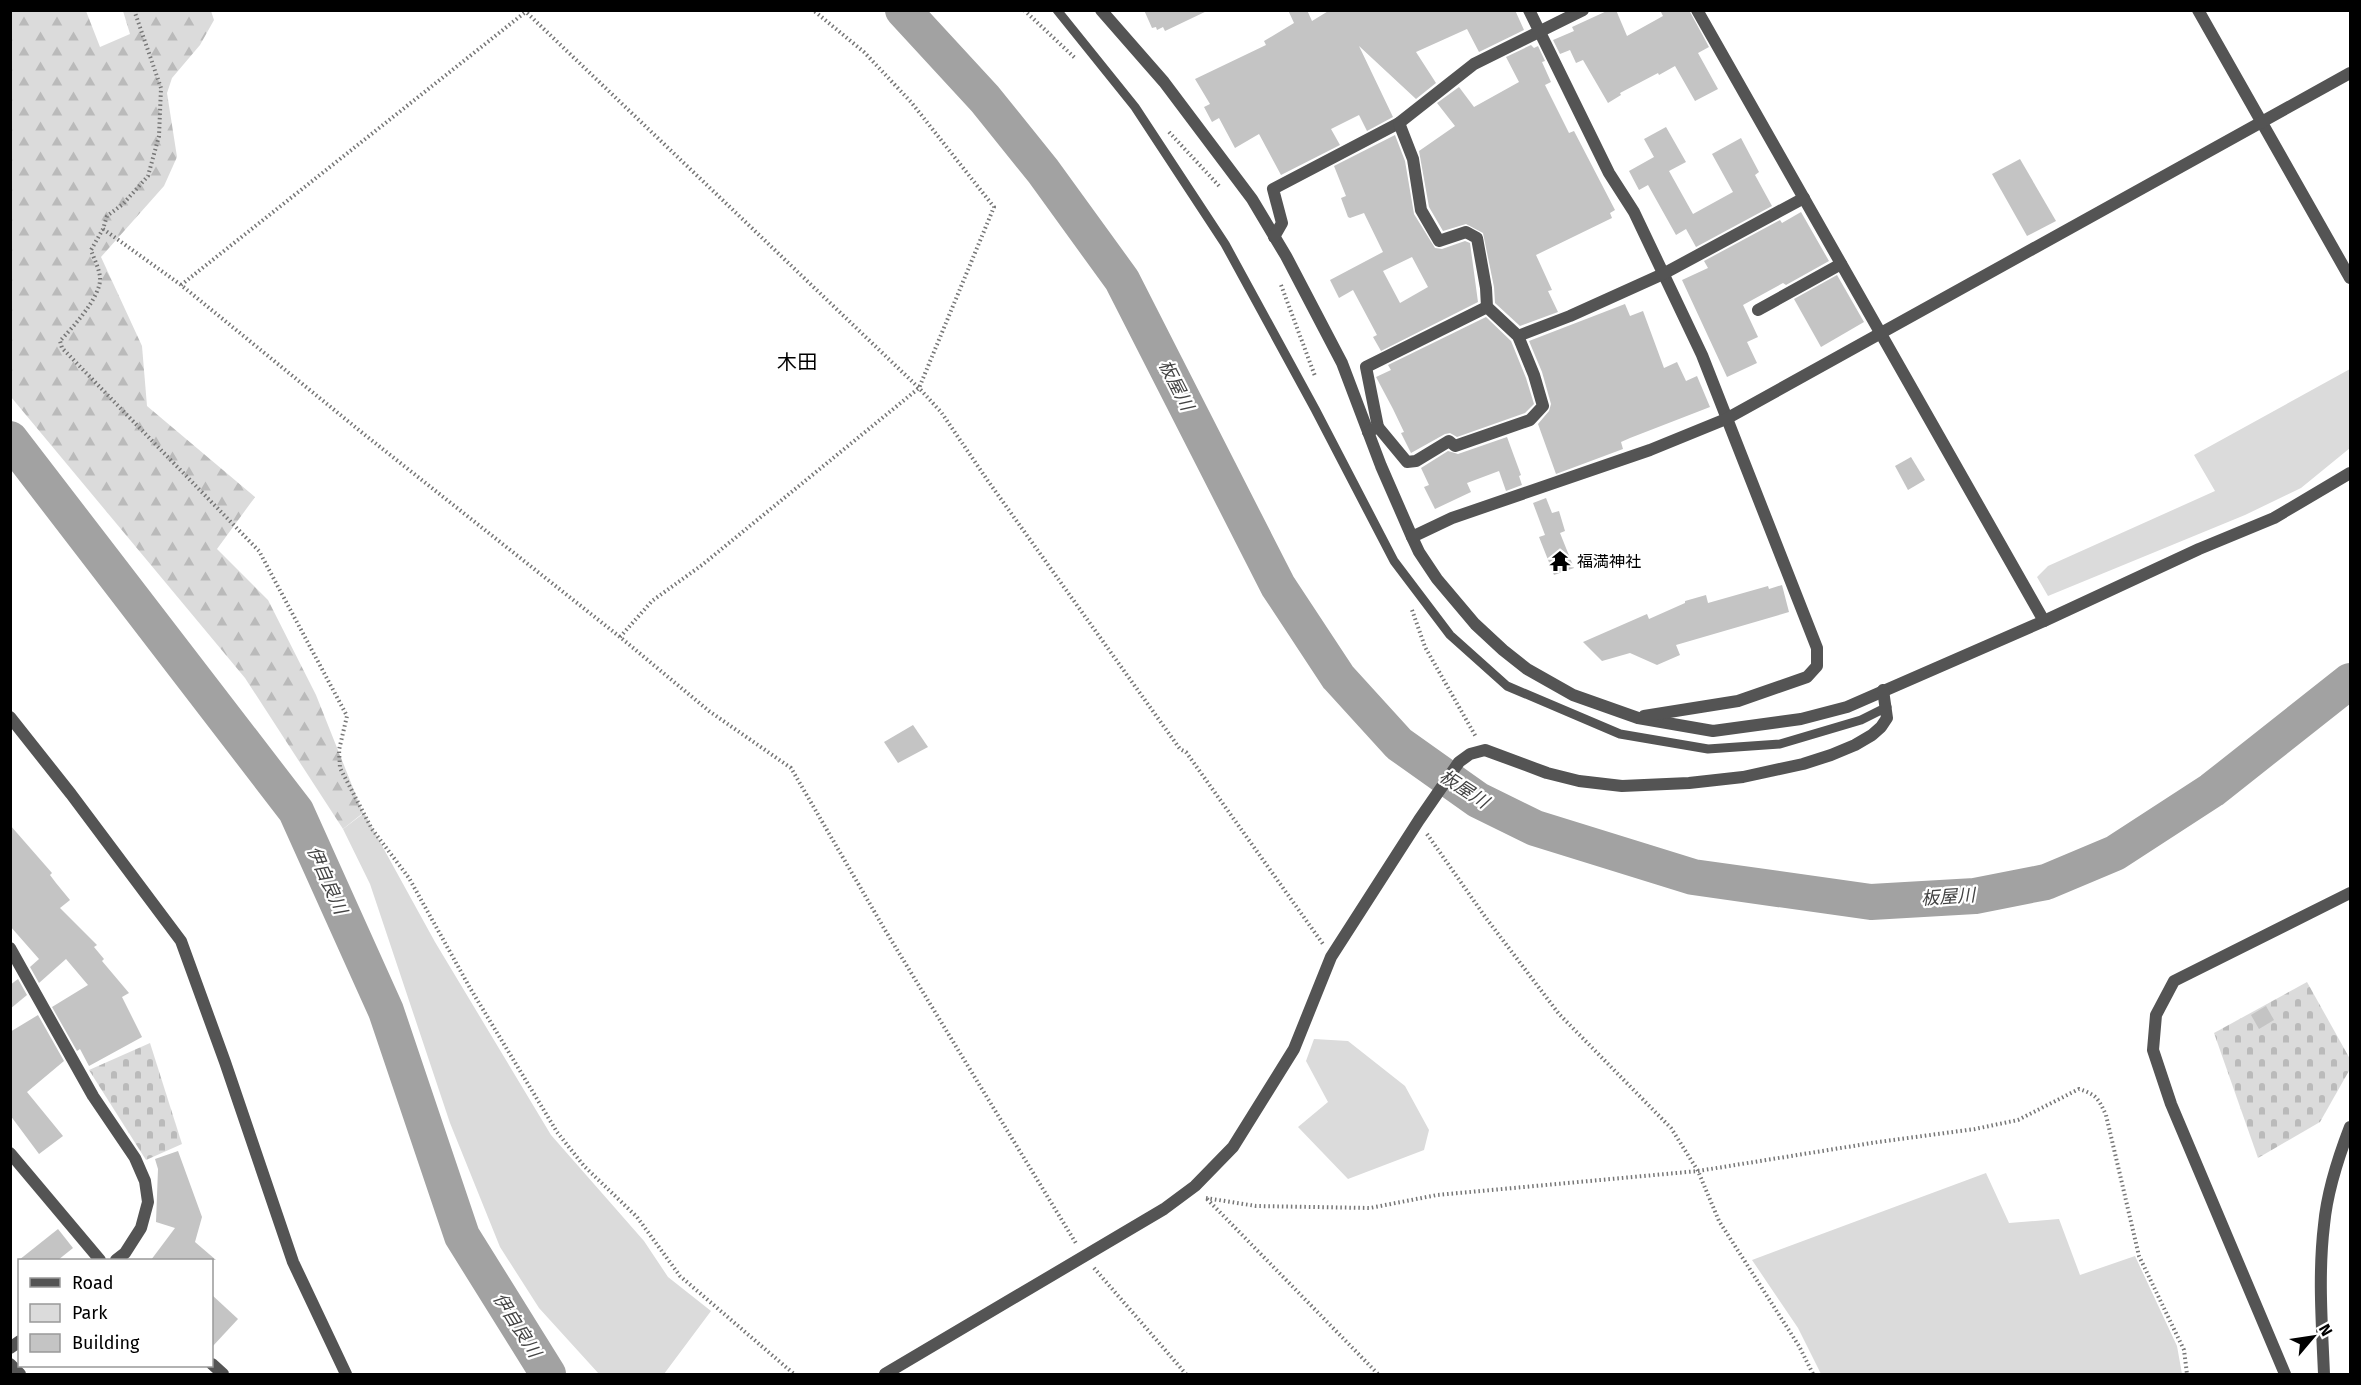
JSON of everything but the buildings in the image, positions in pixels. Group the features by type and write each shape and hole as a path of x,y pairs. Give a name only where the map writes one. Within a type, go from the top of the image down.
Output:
{"street":[{"path":"1101,10 1164,81 1252,199 1286,256 1342,363 1373,429 1412,537 1437,579 1475,624 1527,669 1573,695 1638,718 1713,731 1802,719 1847,706 2044,621 2199,549 2274,519 2350,473"},
{"path":"1529,10 1609,173 1634,212 1702,355 1817,648 1817,666 1807,677 1738,701 1638,718"},
{"path":"1274,237 1282,223 1273,189 1399,123 1474,64 1583,10"},
{"path":"1697,10 2044,621"},
{"path":"2198,10 2260,123 2350,278"},
{"path":"1412,537 1452,518 1650,450 1726,419 2350,73"},
{"path":"1399,123 1413,159 1421,210 1439,241 1466,232 1477,238 1487,307 1518,336 1534,375 1543,406 1530,420 1455,446 1449,441 1416,461 1407,462 1373,429 1366,367 1487,307"},
{"path":"1518,336 1570,316 1663,274 1804,198"},
{"path":"1758,310 1841,264"},
{"path":"885,1374 1164,1209 1195,1186 1233,1147 1289,1058 1331,957 1459,762 1477,750 1485,750 1547,773 1579,781 1622,786 1689,783 1743,777 1803,764 1855,746 1881,727 1887,718 1883,690"},
{"path":"10,717 181,941 293,1262 346,1374"},
{"path":"2285,1374 2171,1104 2152,1050 2156,1015 2174,981 2350,892"},
{"path":"12,953 93,1096 135,1158 145,1181 148,1202 141,1228 125,1253 117,1259"},
{"path":"2324,1374 2321,1287 2324,1225 2339,1154 2350,1127"},
{"path":"10,1153 99,1259"},
{"path":"10,1364 20,1374"}],"lane":[{"path":"1057,10 1135,107 1225,244 1394,561 1450,635 1507,686 1620,734 1708,749 1780,744 1861,720 1887,706"}],"path":[{"path":"134,10 161,88 159,136 148,176 123,204 107,216 103,229 91,250 100,279 98,291 76,324 60,340 62,348 260,551 347,717 339,750 340,768 372,829 409,878 470,988 557,1132 584,1166 637,1217 680,1276 794,1374"},
{"path":"620,637 652,601 702,565 919,388 994,207 911,102 864,52 813,10"},
{"path":"182,285 526,11 919,388 941,412 1180,749 1185,752 1285,888 1331,957"},
{"path":"103,229 182,285 709,711 791,768 885,930 1085,1257 1186,1374"},
{"path":"1286,256 1280,281 1317,381"},
{"path":"1410,604 1425,647 1470,730 1485,750"},
{"path":"1419,820 1486,918 1559,1014 1671,1128 1698,1171 1719,1221 1799,1346 1813,1374"},
{"path":"1206,1198 1256,1206 1370,1208 1437,1195 1698,1171 1975,1129 2018,1120 2079,1089 2094,1094 2106,1115 2139,1256 2184,1350 2187,1374"},
{"path":"1195,1186 1378,1374"}],"green space":[{"path":"10,11 86,11 100,47 130,34 123,11 211,11 214,20 200,45 172,78 167,93 177,157 164,186 101,257 142,346 147,406 255,497 217,549 268,600 316,695 363,813 343,829 245,678 11,397"},
{"path":"2350,369 2350,448 2301,488 2245,515 2048,596 2037,577 2048,566 2215,491 2194,455"},
{"path":"364,813 435,942 551,1135 644,1241 668,1277 711,1311 664,1374 599,1374 539,1308 500,1247 450,1123 370,884 343,829"},
{"path":"2307,982 2350,1059 2350,1069 2320,1122 2258,1158 2214,1033"},
{"path":"1314,1039 1348,1041 1405,1086 1429,1130 1424,1150 1348,1179 1298,1127 1328,1102 1306,1061"},
{"path":"150,1043 182,1144 146,1160 89,1070"},
{"path":"1986,1173 2009,1223 2059,1219 2080,1275 2135,1256 2177,1346 2182,1374 1821,1374 1798,1328 1752,1260"}],"waterway":[{"name":"板屋川","path":"903,10 985,99 1043,171 1122,280 1278,586 1338,677 1399,744 1478,800 1535,828 1693,877 1871,902 1975,896 2046,882 2115,853 2212,790 2350,681"},
{"name":"伊自良川","path":"10,439 296,811 386,1011 462,1236 548,1374"}],"place":[{"name":"福満神社","path":"1560,561"}],"district":[{"name":"木田","path":"797,362"}]}
